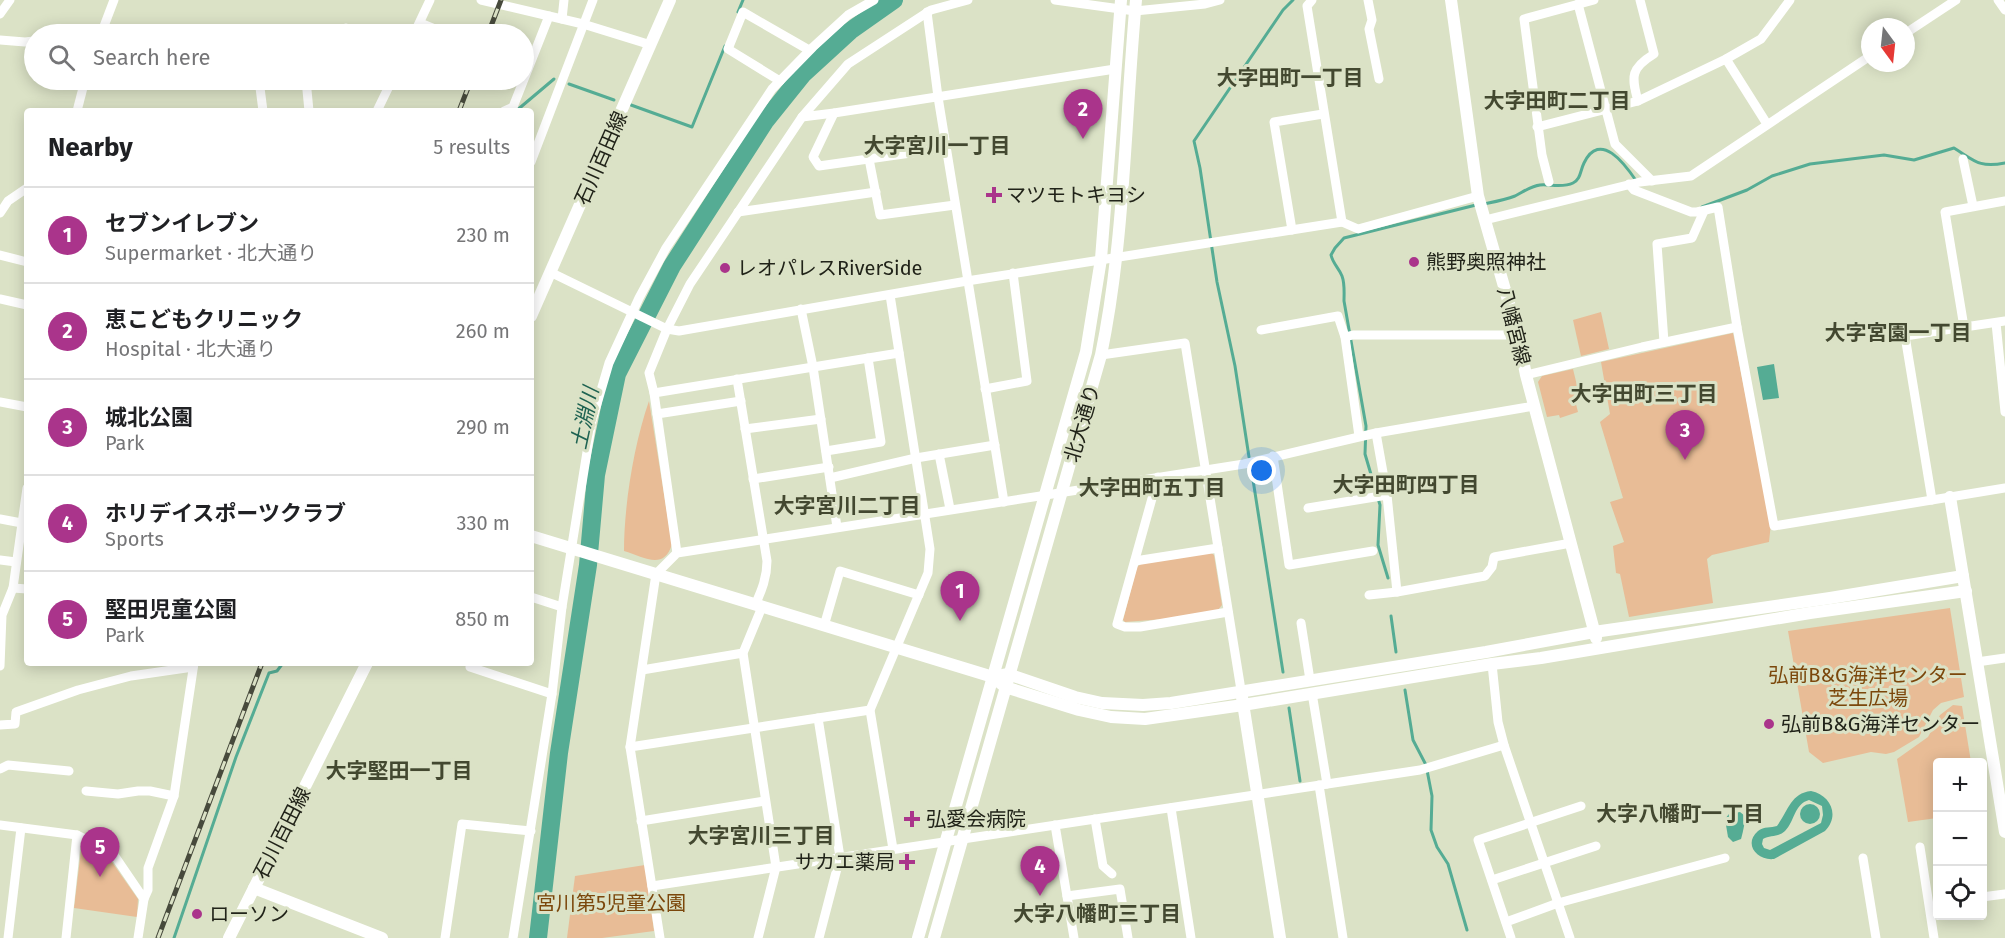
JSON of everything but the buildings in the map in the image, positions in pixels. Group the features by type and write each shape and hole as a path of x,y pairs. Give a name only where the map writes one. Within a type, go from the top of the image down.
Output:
{"street":[{"path":"0,14 10,0"},
{"path":"105,24 114,0"},
{"path":"420,23 430,0"},
{"path":"481,0 581,23 651,45"},
{"path":"562,19 564,0"},
{"path":"534,154 581,23 587,0"},
{"path":"581,23 593,0"},
{"name":"石川百田線","path":"534,309 670,0"},
{"path":"513,938 592,421 609,363 666,248 772,89 848,15 874,0"},
{"path":"677,552 654,393 649,373 664,327 690,284 802,117 848,64 927,12 968,0"},
{"path":"1055,0 1136,5 1205,4 1220,0"},
{"path":"1312,0 1307,6 1342,222"},
{"path":"1368,0 1372,20 1369,29 1379,79"},
{"name":"八幡宮線","path":"1450,0 1479,201 1518,335 1526,375 1598,648"},
{"path":"1549,182 1542,155 1524,19 1594,0"},
{"path":"1638,101 1633,76 1636,68 1654,54 1640,0"},
{"path":"1538,127 1638,101 1726,59 1761,39 1790,0"},
{"path":"1937,0 1941,10"},
{"path":"1915,27 1956,0"},
{"path":"1998,0 2005,10"},
{"path":"918,938 1086,352 1101,259 1120,4"},
{"path":"1578,4 1615,144 1652,180"},
{"name":"北大通り","path":"934,938 1101,356 1116,258 1136,5"},
{"path":"780,81 728,49 743,12 810,50"},
{"path":"927,12 946,148 1004,502"},
{"path":"534,54 549,16"},
{"path":"0,40 24,42"},
{"path":"1726,59 1767,124"},
{"path":"1485,220 1634,183 1690,176 1861,62"},
{"path":"802,117 1115,69"},
{"path":"78,108 82,90"},
{"path":"260,90 263,108"},
{"path":"307,90 309,108"},
{"path":"378,108 387,90"},
{"path":"511,108 520,90"},
{"path":"834,113 813,157 819,166 946,148"},
{"path":"1292,230 1274,122 1323,114"},
{"path":"869,159 880,215 955,204"},
{"path":"1963,159 1972,206"},
{"path":"1634,183 1634,190 1691,212 1718,207 1737,327 1774,526 2005,488"},
{"path":"0,213 8,201 24,190"},
{"path":"738,212 876,192"},
{"path":"550,272 635,314 679,332 1012,273 1342,222 1358,229 1479,201"},
{"path":"1964,327 1945,212 2005,201"},
{"path":"1664,342 1657,244 1692,238 1704,211"},
{"path":"0,255 24,261"},
{"path":"985,389 1026,381 1012,273"},
{"path":"890,295 930,549 928,573 870,710 893,849"},
{"path":"0,299 24,304"},
{"path":"801,309 813,367 837,527"},
{"path":"1261,330 1338,316 1349,336 1367,435 1386,495 1397,592"},
{"path":"1932,500 1905,336 2000,322 2005,412"},
{"path":"1526,375 1737,327"},
{"path":"1349,336 1518,335"},
{"path":"1101,356 1185,343 1280,938"},
{"path":"654,393 899,353"},
{"path":"826,452 881,442 868,358"},
{"path":"737,380 764,538 767,571 743,653 776,867 758,938"},
{"path":"657,414 741,401"},
{"path":"0,402 24,406"},
{"path":"660,938 630,747 656,574 677,552 1244,464 1367,435 1534,406"},
{"path":"745,429 821,419"},
{"path":"830,478 916,458 994,445"},
{"path":"939,454 950,509"},
{"path":"1273,456 1289,565 1373,551"},
{"path":"753,479 829,467"},
{"path":"1158,477 1117,624 1125,627 1140,627 1228,612"},
{"path":"1308,507 1386,495"},
{"path":"1950,497 2005,826"},
{"path":"0,519 24,523"},
{"path":"0,666 2,615 13,588 24,527"},
{"path":"534,537 993,677 1005,687 1079,711 1111,717 1145,718 1243,705 1810,613 1966,591"},
{"path":"1369,595 1485,576 1492,567 1494,557 1571,543"},
{"path":"1135,561 1218,548"},
{"path":"0,560 16,562"},
{"path":"824,626 840,571 919,594"},
{"path":"993,677 1008,674 1074,697 1122,705 1171,703 1486,652 1594,632 1963,576"},
{"path":"13,588 24,589"},
{"path":"534,598 562,607"},
{"path":"1301,623 1310,680"},
{"path":"642,670 743,653"},
{"path":"1977,662 2005,658"},
{"path":"1492,664 1498,722 1504,745 1570,938"},
{"path":"0,725 15,724 16,712 78,690 131,676 188,666"},
{"path":"138,938 144,899 148,890 148,868 174,795 194,666"},
{"name":"石川百田線","path":"229,938 365,666"},
{"path":"470,666 552,694"},
{"path":"1312,693 1343,938"},
{"path":"630,747 870,710"},
{"path":"818,718 840,857 819,938"},
{"path":"651,886 1420,770 1504,745"},
{"path":"0,769 8,765 69,771"},
{"path":"86,791 118,794 150,791 174,795"},
{"path":"641,821 765,801"},
{"path":"1511,938 1478,840 1581,806"},
{"path":"1171,808 1191,938"},
{"path":"1095,819 1103,866 1112,874"},
{"path":"445,938 462,824 531,831"},
{"path":"0,825 78,836 112,852 144,899"},
{"path":"1055,825 1074,938"},
{"path":"8,938 21,828"},
{"path":"66,938 78,836"},
{"path":"1492,880 1596,846"},
{"path":"1920,847 1934,938"},
{"path":"1506,922 1558,903 1725,858"},
{"path":"1863,858 1876,938"},
{"path":"254,888 382,938"},
{"path":"1067,896 1120,889 1128,938"},
{"path":"1987,896 2005,894"}],"green space":[{"path":"1601,312 1609,349 1581,356 1573,320"},
{"path":"1733,333 1771,523 1769,542 1712,555 1707,559 1713,603 1629,617 1620,574 1616,573 1613,546 1624,542 1610,502 1623,498 1600,422 1610,414 1601,362"},
{"path":"1573,369 1580,398 1575,400 1578,412 1560,418 1559,415 1547,417 1538,382 1542,376"},
{"path":"649,401 672,544 664,557 659,560 646,559 624,551 631,475"},
{"path":"1210,552 1214,555 1222,605 1218,610 1164,619 1125,622 1123,620 1137,567 1141,564"},
{"name":"弘前B&G海洋センター 芝生広場","path":"1950,608 1964,697 1941,703 1933,710 1919,737 1894,752 1886,754 1871,752 1823,763 1809,752 1788,631"},
{"path":"1953,705 1962,706 1970,758 1933,758 1933,819 1908,822 1897,759 1928,737 1940,715"},
{"path":"82,842 107,855 138,899 137,917 74,908"},
{"name":"宮川第5児童公園","path":"645,865 654,931 602,938 567,938 575,876"}],"water":[{"path":"1774,364 1779,398 1763,400 1757,367"},
{"path":"1804,792 1818,793 1828,801 1832,813 1830,825 1825,831 1774,859 1762,857 1754,851 1752,846 1754,836 1763,828 1777,826 1794,799","holes":["1809,800 1822,806 1821,823 1770,850 1764,848 1763,839 1785,831 1797,809 1804,802"]},
{"path":"1810,804 1817,807 1820,814 1817,821 1810,824 1803,821 1800,814 1803,807"},
{"path":"1740,812 1745,816 1742,835 1741,839 1733,842 1728,837 1725,819 1729,814"}],"waterway":[{"path":"738,12 743,0"},
{"name":"土淵川","path":"538,938 559,753 588,565 596,475 617,374 672,266 766,120 803,74 850,31 894,0"},
{"path":"1249,457 1235,366 1217,282 1194,141 1283,10 1293,0"},
{"path":"631,105 692,127 725,46"},
{"path":"520,108 554,79"},
{"path":"569,84 614,100"},
{"path":"1702,207 1747,190 1772,176 1810,164 1884,155 1914,160 1954,148 1983,164 2005,163"},
{"path":"1483,204 1515,196 1537,186 1573,183 1579,177 1590,154 1597,150 1612,153 1637,182"},
{"path":"1388,578 1378,545 1380,505 1365,454 1366,426 1344,301 1344,282 1331,255 1344,238 1476,205"},
{"path":"1251,467 1283,672"},
{"path":"1391,616 1396,652"},
{"path":"174,938 236,757 269,673 277,671 281,666"},
{"path":"1405,690 1413,740 1426,765 1432,796 1431,830 1437,847 1448,864 1467,930"},
{"path":"1289,708 1300,781"}],"railway":[{"path":"492,24 501,0"},
{"path":"460,108 467,90"},
{"path":"158,938 261,666"}],"place":[{"name":"恵こどもクリニック","path":"1083,139"},
{"name":"マツモトキヨシ","path":"994,195"},
{"name":"熊野奥照神社","path":"1414,262"},
{"name":"レオパレスRiverSide","path":"725,268"},
{"name":"城北公園","path":"1685,460"},
{"name":"セブンイレブン","path":"960,621"},
{"name":"弘前B&G海洋センター","path":"1769,724"},
{"name":"弘愛会病院","path":"912,819"},
{"name":"サカエ薬局","path":"907,862"},
{"name":"堅田児童公園","path":"100,877"},
{"name":"ホリデイスポーツクラブ","path":"1040,896"},
{"name":"ローソン","path":"197,914"}],"district":[{"name":"大字田町一丁目","path":"1290,78"},
{"name":"大字田町二丁目","path":"1557,101"},
{"name":"大字宮川一丁目","path":"937,146"},
{"name":"大字宮園一丁目","path":"1898,333"},
{"name":"大字田町三丁目","path":"1644,394"},
{"name":"大字田町四丁目","path":"1406,485"},
{"name":"大字田町五丁目","path":"1152,488"},
{"name":"大字宮川二丁目","path":"847,506"},
{"name":"大字堅田一丁目","path":"399,771"},
{"name":"大字八幡町一丁目","path":"1680,814"},
{"name":"大字宮川三丁目","path":"761,836"},
{"name":"大字八幡町三丁目","path":"1097,914"}]}
